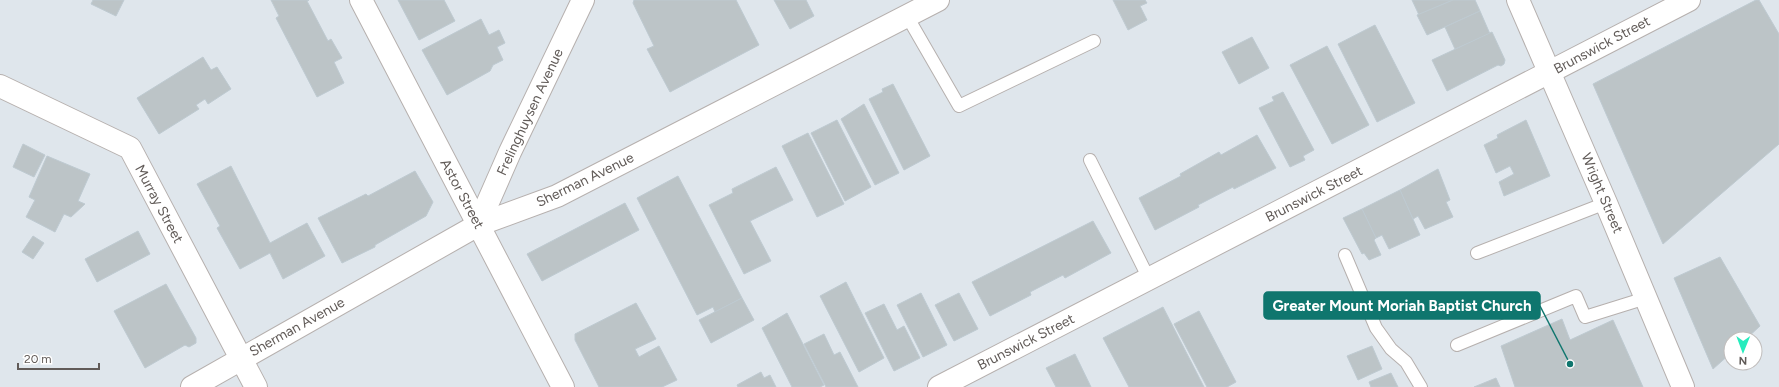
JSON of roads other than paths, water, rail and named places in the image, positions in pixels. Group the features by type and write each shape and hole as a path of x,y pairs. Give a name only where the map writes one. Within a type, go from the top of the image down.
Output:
{"street":[{"name":"Astor Street","path":"361,0 563,387"},
{"name":"Frelinghuysen Avenue","path":"478,225 510,152 583,0"},
{"name":"Sherman Avenue","path":"192,387 478,225 557,196 938,0"},
{"name":"Wright Street","path":"1518,0 1606,202 1683,387"},
{"name":"Brunswick Street","path":"939,387 1689,0"},
{"name":"Murray Street","path":"0,86 130,148 256,387"}],"lane":[{"path":"907,16 959,106 1094,41"},
{"path":"1090,160 1149,279"},
{"path":"1477,253 1606,202"},
{"path":"1345,255 1376,328 1391,348 1406,362 1421,387"},
{"path":"1458,345 1576,296 1585,317 1646,298"}],"place":[{"name":"Greater Mount Moriah Baptist Church","path":"1570,364"}]}
